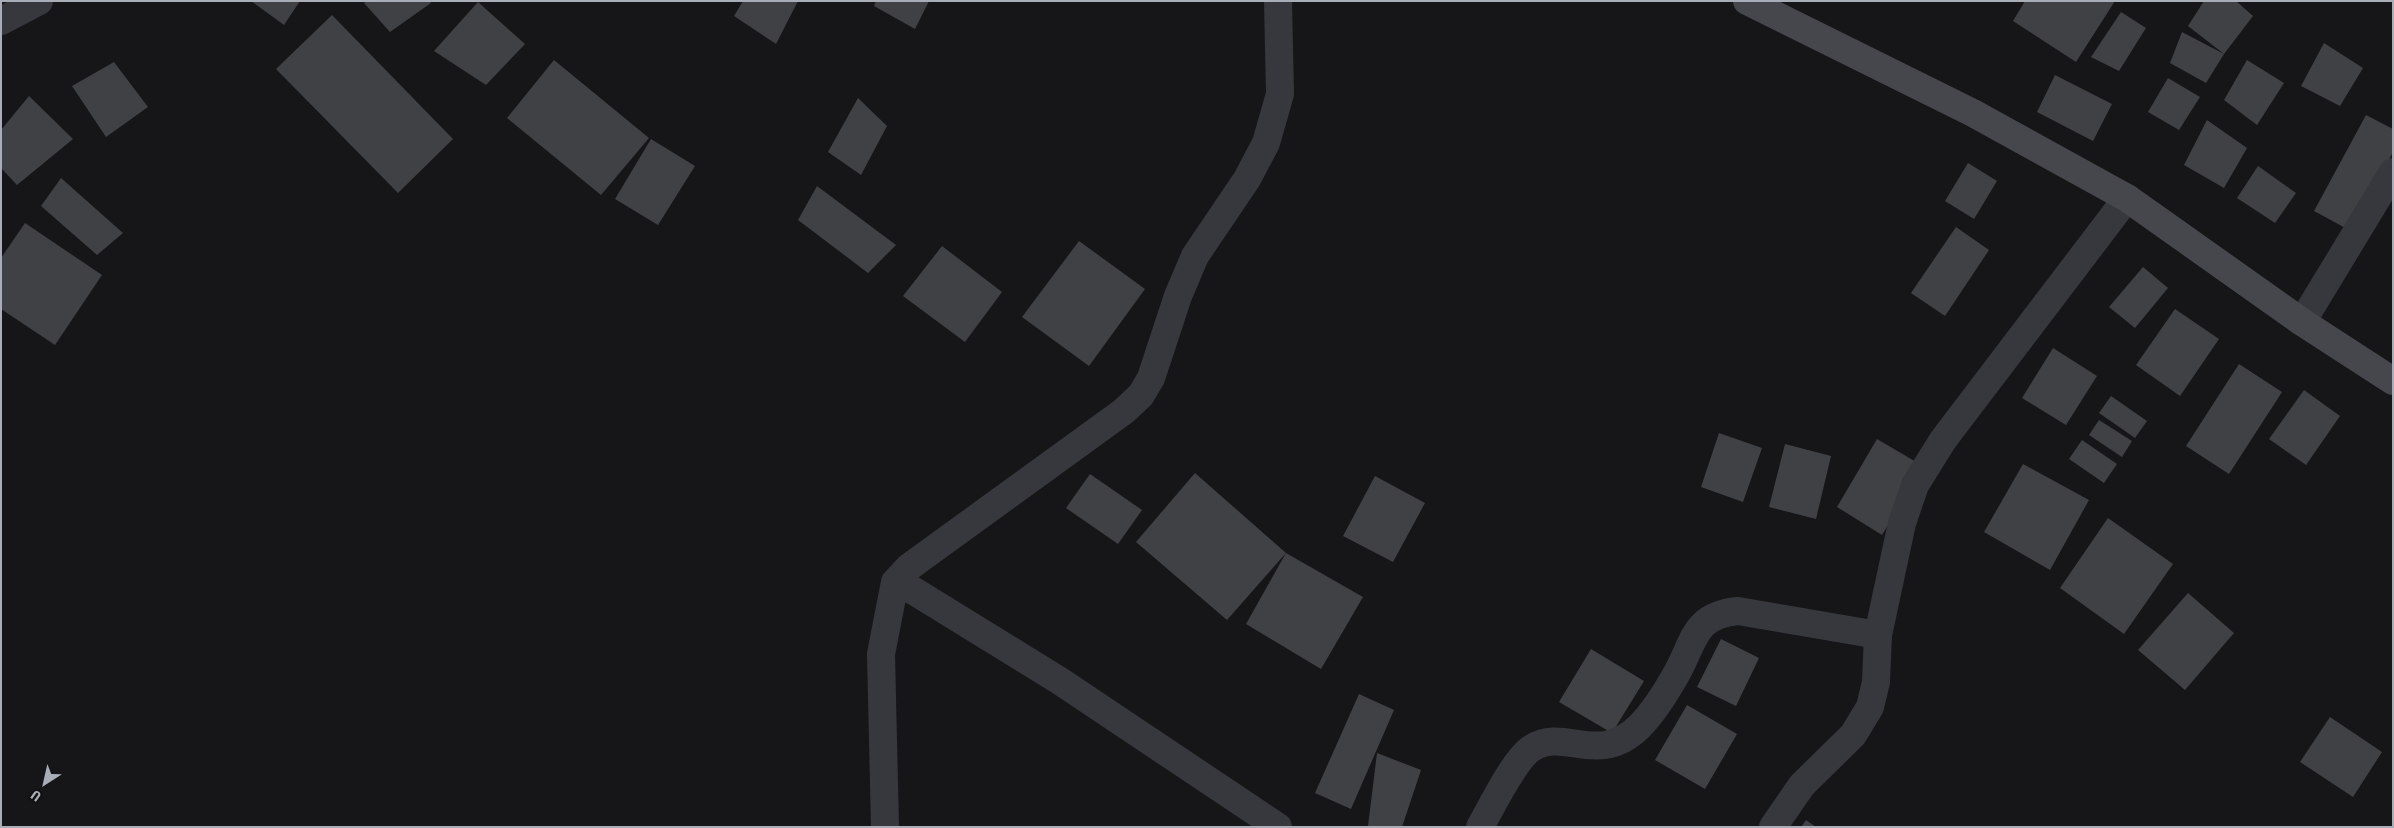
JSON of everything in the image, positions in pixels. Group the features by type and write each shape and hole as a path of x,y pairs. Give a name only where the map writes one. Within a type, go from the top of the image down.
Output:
{"street":[{"path":"1,21 39,1"},
{"path":"885,827 881,654 896,582 909,567 1124,411 1141,395 1151,378 1178,296 1195,256 1247,179 1266,143 1280,94 1278,1"},
{"path":"1747,1 1973,113 2127,198 2302,322 2393,381"},
{"path":"2302,322 2393,172"},
{"path":"1772,827 1802,785 1853,735 1870,707 1876,682 1878,635 1902,523 1915,485 1924,468 1943,440 2127,198"},
{"path":"896,582 914,591 1060,681 1278,827"},
{"path":"1480,827 1519,762 1531,748 1550,742 1564,742 1592,747 1606,746 1622,739 1640,726 1679,670 1698,629 1712,617 1726,612 1738,611 1878,635"}],"building":[{"path":"251,1 300,1 284,25"},
{"path":"366,1 430,1 431,3 390,32 364,3"},
{"path":"743,1 798,1 776,44 734,16"},
{"path":"876,1 929,1 915,29 874,6"},
{"path":"2025,1 2115,1 2076,62 2013,21"},
{"path":"2204,1 2236,1 2253,16 2224,54 2188,26"},
{"path":"478,2 525,44 486,85 434,51"},
{"path":"2121,12 2146,28 2119,71 2091,57"},
{"path":"332,15 453,139 398,193 276,69"},
{"path":"2182,32 2224,54 2206,83 2170,63"},
{"path":"2324,43 2363,68 2340,106 2301,86"},
{"path":"554,60 649,138 601,195 507,118"},
{"path":"2247,60 2284,83 2257,125 2224,100"},
{"path":"114,62 148,107 106,137 72,86"},
{"path":"2055,75 2112,104 2093,141 2037,112"},
{"path":"2168,78 2200,97 2179,130 2148,112"},
{"path":"29,96 73,139 17,185 1,168 1,130"},
{"path":"858,98 887,126 861,175 828,152"},
{"path":"2366,115 2393,129 2393,152 2351,231 2314,211"},
{"path":"2207,120 2247,148 2224,188 2184,165"},
{"path":"651,139 695,166 658,225 615,199"},
{"path":"1968,163 1997,181 1974,219 1945,201"},
{"path":"2258,166 2296,193 2275,223 2237,198"},
{"path":"61,178 123,233 97,255 41,206"},
{"path":"817,186 896,245 868,273 798,220"},
{"path":"25,223 102,275 55,345 1,309 1,258"},
{"path":"1956,227 1989,250 1945,316 1911,293"},
{"path":"1079,241 1145,289 1089,366 1022,317"},
{"path":"942,246 1002,292 965,342 903,296"},
{"path":"2143,267 2168,288 2135,328 2109,307"},
{"path":"2175,309 2219,339 2180,396 2136,365"},
{"path":"2053,348 2097,376 2066,425 2022,398"},
{"path":"2239,364 2282,392 2229,474 2186,446"},
{"path":"2304,390 2340,416 2306,465 2269,439"},
{"path":"2111,396 2147,421 2135,438 2099,413"},
{"path":"2099,420 2132,441 2122,457 2089,435"},
{"path":"1719,433 1762,448 1743,502 1701,487"},
{"path":"1877,439 1923,466 1882,535 1837,507"},
{"path":"2082,440 2117,464 2104,483 2069,459"},
{"path":"1785,444 1831,456 1816,519 1769,507"},
{"path":"2023,464 2089,500 2050,570 1984,532"},
{"path":"1195,473 1286,553 1227,620 1136,542"},
{"path":"1090,474 1142,510 1118,544 1066,508"},
{"path":"1375,476 1425,503 1393,562 1343,536"},
{"path":"2108,518 2173,564 2124,634 2060,588"},
{"path":"1286,553 1363,597 1321,669 1246,624"},
{"path":"2188,593 2234,633 2185,690 2138,650"},
{"path":"1721,639 1759,658 1736,706 1697,687"},
{"path":"1591,649 1644,681 1612,733 1559,702"},
{"path":"1359,694 1394,710 1351,809 1315,793"},
{"path":"1687,705 1737,734 1705,789 1655,760"},
{"path":"2330,717 2382,752 2353,797 2300,762"},
{"path":"1377,753 1421,770 1402,827 1368,826"},
{"path":"1806,820 1816,827 1801,827"}]}
